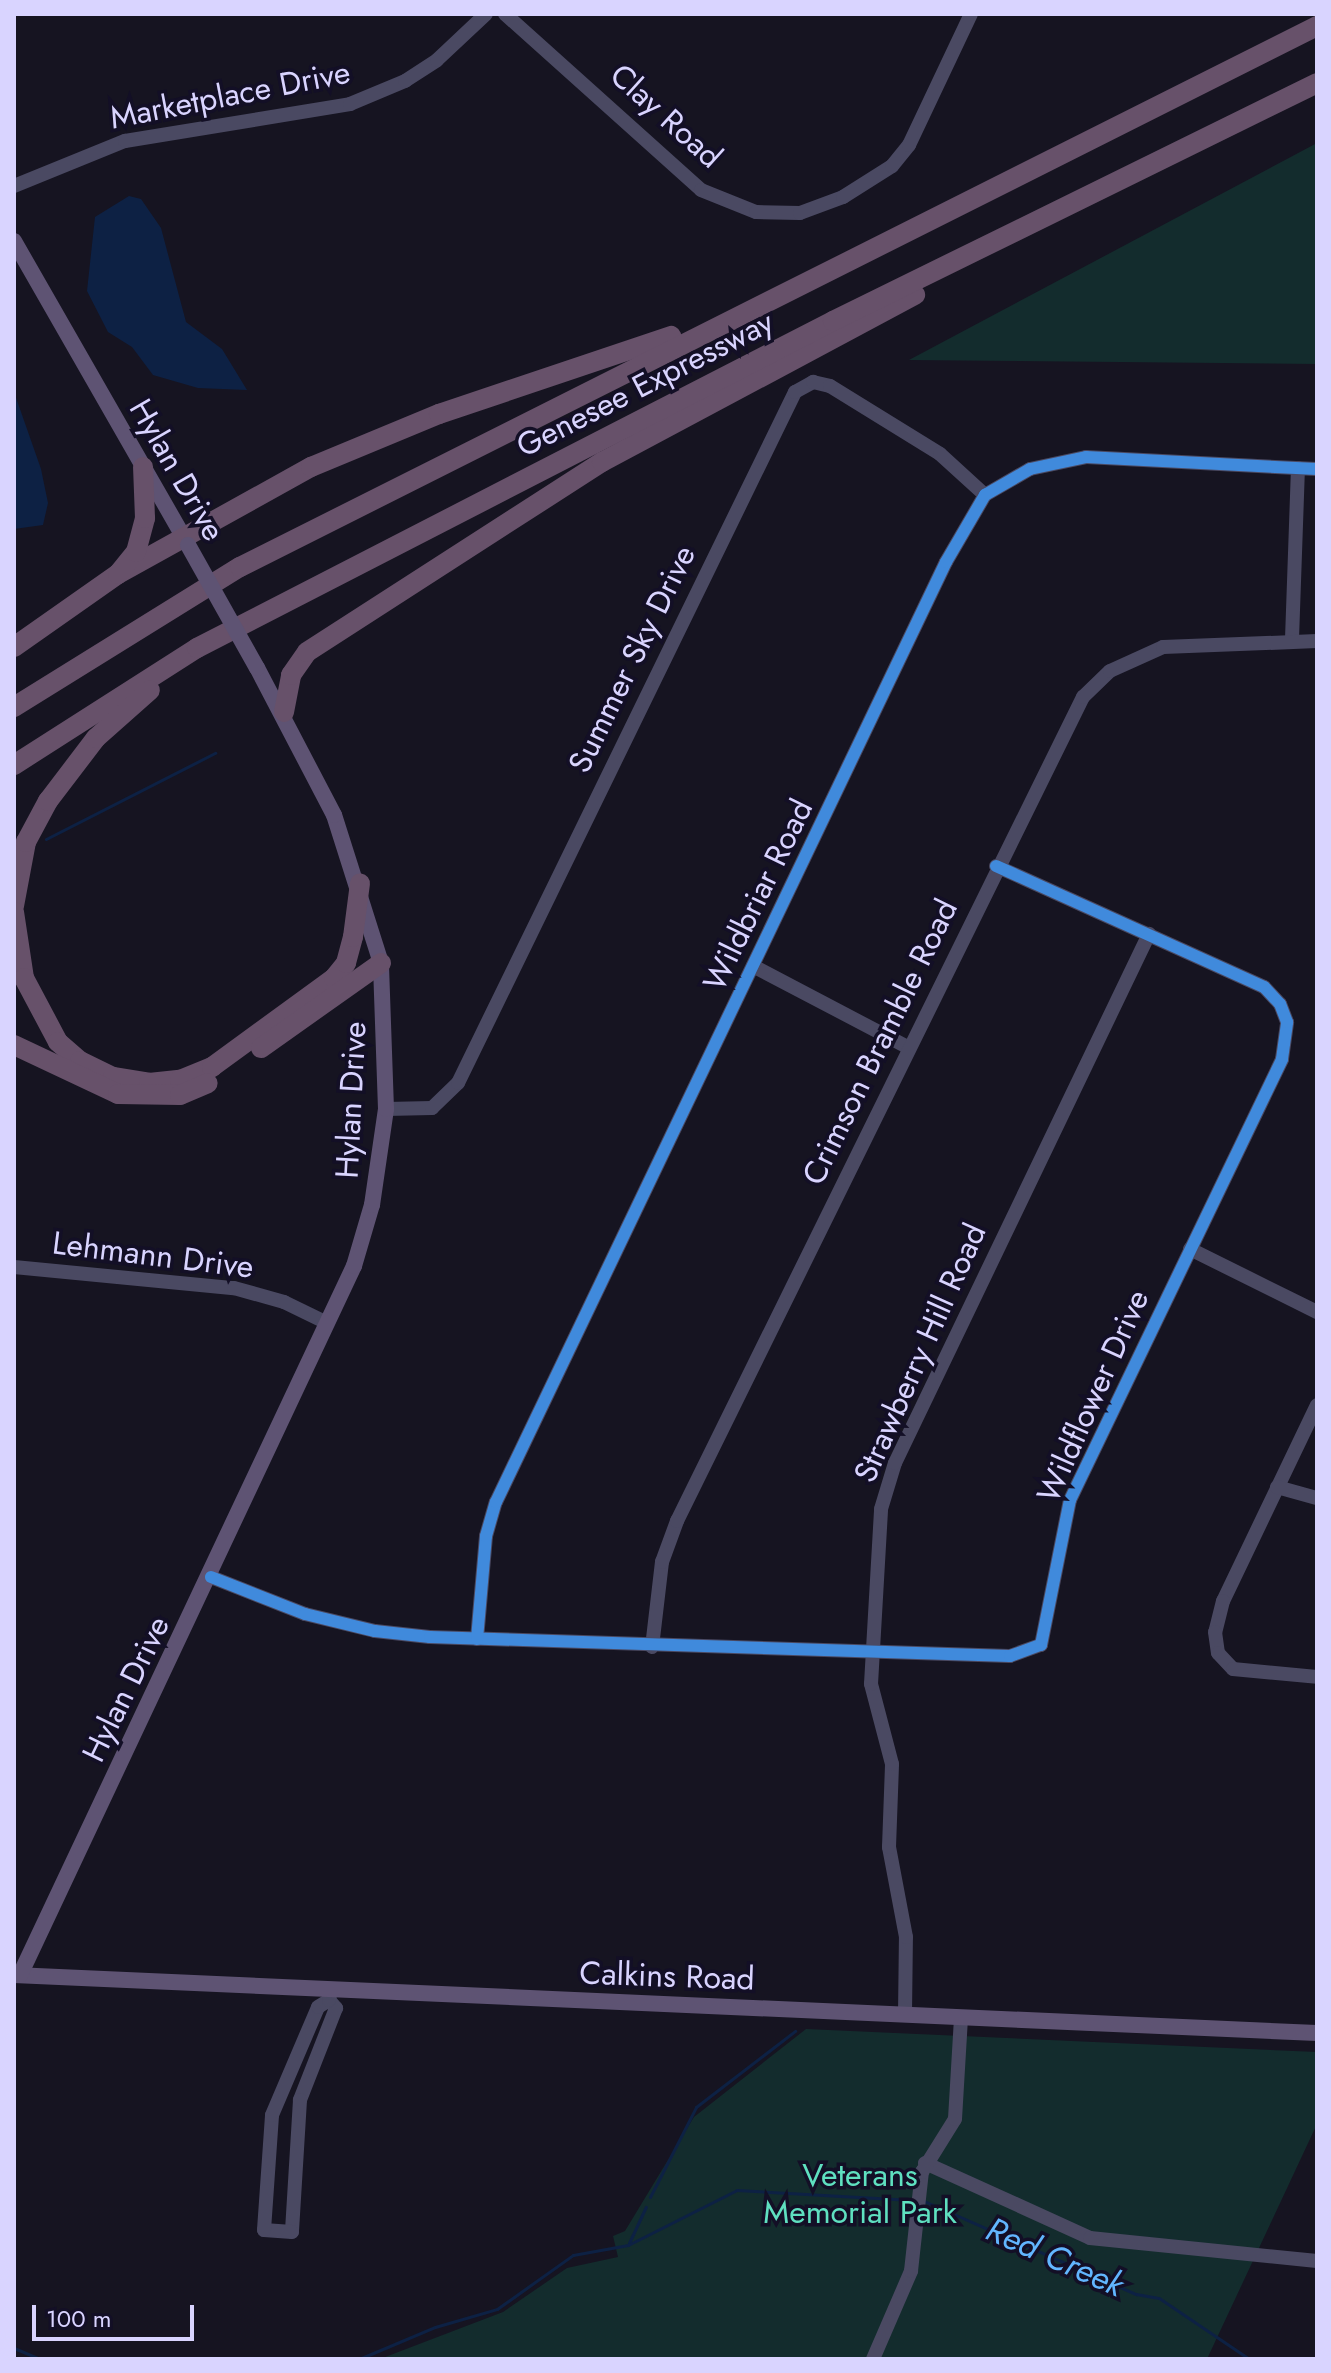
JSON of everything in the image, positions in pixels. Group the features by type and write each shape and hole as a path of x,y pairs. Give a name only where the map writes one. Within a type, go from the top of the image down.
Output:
{"highway":[{"name":"Genesee Expressway","path":"14,707 240,567 739,313 1317,26"},
{"name":"Genesee Expressway","path":"14,765 197,648 833,321 1317,83"},
{"path":"284,712 291,675 307,652 372,615 602,462 817,350 1102,190"},
{"path":"14,647 118,574 186,541 311,467 439,414 739,313"},
{"path":"118,574 136,552 145,518 143,467"},
{"path":"14,906 26,842 48,801 96,738 197,648"},
{"path":"14,912 24,978 58,1042 80,1061 113,1077 149,1083 180,1080 212,1067 334,978 346,963 353,937 360,883"},
{"path":"14,1045 118,1094 180,1095 216,1080 381,963"}],"main road":[{"name":"Hylan Drive","path":"14,241 284,712 334,815 360,883 381,963 386,1109 372,1205 354,1266 211,1577 17,1975"},
{"name":"Calkins Road","path":"17,1975 330,1995 905,2014 1317,2033"}],"street":[{"name":"Marketplace Drive","path":"14,186 125,141 350,104 405,81 437,60 486,14"},
{"name":"Clay Road","path":"505,14 566,63 701,190 756,212 800,213 878,177 909,145 971,14"},
{"name":"Summer Sky Drive","path":"386,1109 432,1108 458,1083 795,392 813,382 830,386 940,454 985,495"},
{"name":"Wildbriar Road","path":"477,1639 486,1536 496,1502 952,551 985,495 1030,469 1086,457 1317,469"},
{"path":"1292,639 1298,468"},
{"name":"Crimson Bramble Road","path":"652,1647 662,1562 677,1521 1072,715 1110,671 1144,653 1182,643 1317,641"},
{"name":"Wildflower Drive","path":"211,1577 348,1626 477,1639 652,1647 870,1648 1010,1656 1041,1645 1070,1500 1282,1059 1287,1022 1280,1004 1264,987 996,866"},
{"name":"Strawberry Hill Road","path":"905,2014 906,1937 889,1847 892,1764 876,1716 870,1648 877,1533 891,1474 1149,934"},
{"path":"753,966 909,1048"},
{"path":"1190,1249 1317,1312"},
{"name":"Lehmann Drive","path":"14,1267 234,1288 284,1302 327,1323"},
{"path":"1317,1405 1223,1601 1216,1643 1224,1661 1242,1673 1317,1677"},
{"path":"1277,1487 1317,1498"},
{"path":"330,1995 336,2008 303,2085 299,2106 292,2232 264,2230 272,2115 318,2007 330,1995"},
{"path":"873,2359 911,2271 919,2181 925,2163 955,2119 961,2017"},
{"path":"925,2163 1090,2238 1317,2261"}],"green space":[{"path":"1317,143 1317,364 909,360"},
{"name":"Veterans Memorial Park","path":"806,2029 1317,2052 1317,2124 1207,2359 380,2359 503,2312 567,2268 618,2257 613,2236 625,2231 694,2117"}],"water":[{"path":"129,196 141,199 161,228 186,322 222,349 247,390 198,388 153,375 132,347 108,332 87,291 95,217"},
{"path":"14,392 41,469 48,503 43,525 14,529"}],"waterway":[{"path":"46,839 215,753"},
{"path":"650,2197 696,2107 795,2031"},
{"name":"Red Creek","path":"359,2359 435,2327 497,2309 573,2255 628,2245 737,2190 912,2200"},
{"name":"Red Creek","path":"924,2201 1136,2294 1159,2298 1249,2359"},
{"path":"629,2243 646,2207"},
{"name":"Red Creek","path":"14,2348 40,2359"}],"cycle path":[{"path":"477,1639 486,1536 496,1502 946,562 985,495 1030,469 1086,457 1317,469"},
{"path":"211,1577 305,1614 375,1631 430,1637 1010,1656 1041,1645 1070,1500 1282,1059 1287,1022 1280,1004 1264,987 996,866"}]}
